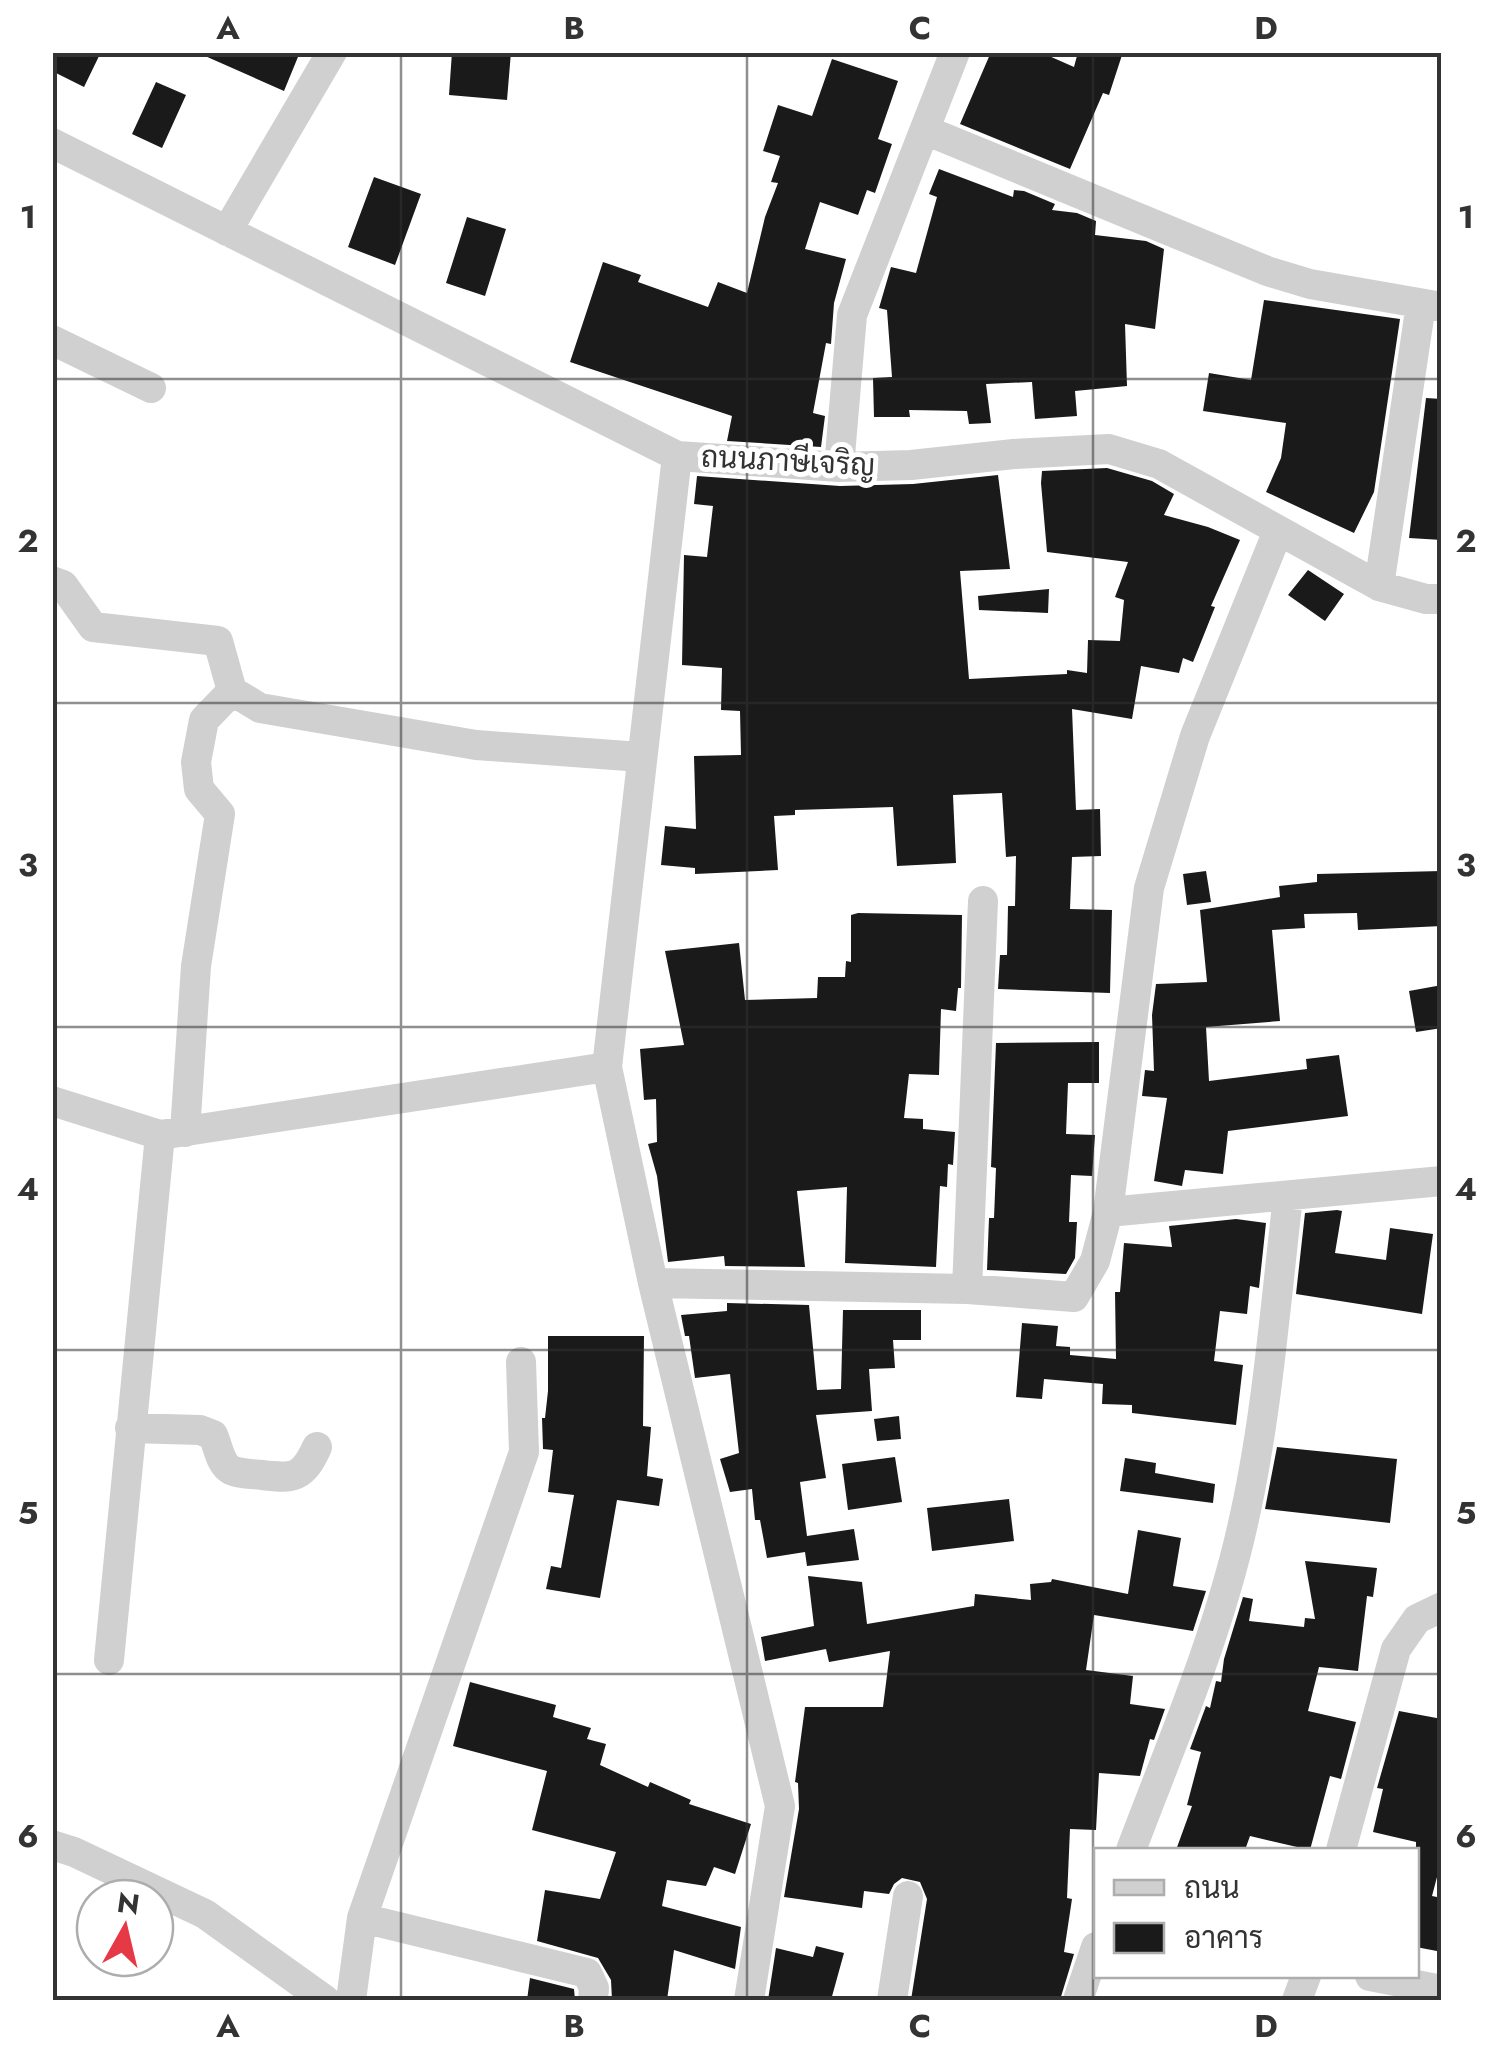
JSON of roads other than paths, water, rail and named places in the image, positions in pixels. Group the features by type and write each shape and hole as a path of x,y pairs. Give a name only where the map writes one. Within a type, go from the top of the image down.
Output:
{"street":[{"path":"228,231 332,52"},
{"path":"839,466 852,316 954,52"},
{"path":"924,130 1267,271 1310,284 1431,306 1379,586"},
{"name":"ถนนภาษีเจริญ","path":"52,143 677,456 839,466 911,465 1014,454 1109,450 1159,464 1379,586 1426,599 1442,599"},
{"path":"52,340 151,388"},
{"path":"677,456 607,1067 653,1282 780,1806 750,2000"},
{"path":"653,1282 966,1289 1074,1297 1095,1261 1108,1212 1149,888 1194,736 1278,531"},
{"path":"52,581 63,585 93,626 218,641 232,691 260,708 476,745 640,756"},
{"path":"109,1660 130,1428 220,814 199,789 196,762 204,720 232,691"},
{"path":"966,1289 983,900"},
{"path":"52,1101 172,1134 607,1067"},
{"path":"1108,1212 1442,1181"},
{"path":"1132,1848 1214,1630 1242,1528 1260,1431 1288,1197"},
{"path":"351,2000 362,1918 524,1452 521,1362"},
{"path":"130,1428 200,1430 213,1436 230,1470 287,1478 300,1474 317,1447"},
{"path":"1342,1848 1396,1650 1417,1619 1442,1607"},
{"path":"52,1845 204,1914 325,2000"},
{"path":"892,2000 908,1896"},
{"path":"362,1918 587,1973 594,1988 593,2000"},
{"path":"1078,2000 1094,1953"},
{"path":"1380,1978 1442,1990"}]}
